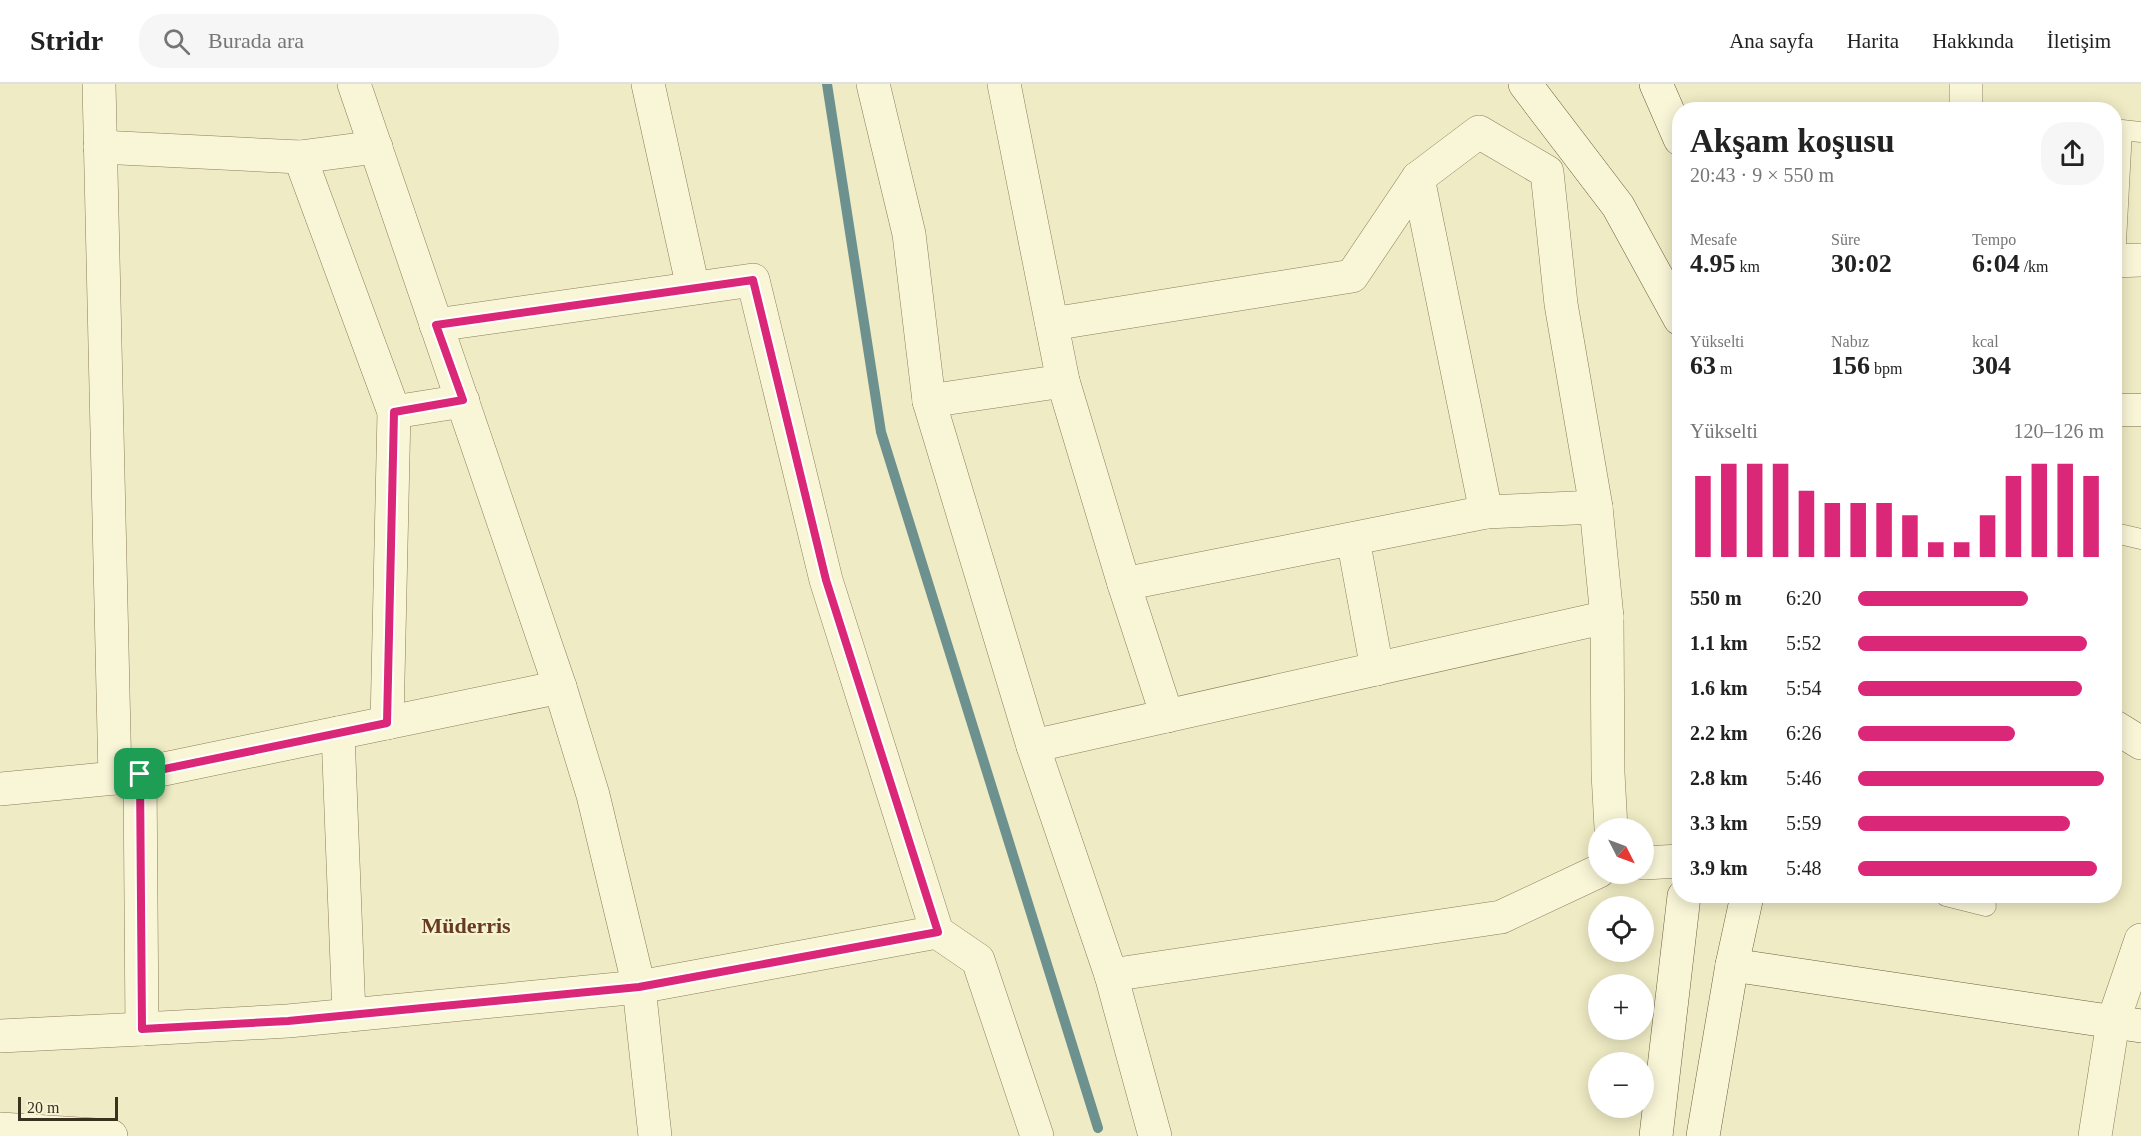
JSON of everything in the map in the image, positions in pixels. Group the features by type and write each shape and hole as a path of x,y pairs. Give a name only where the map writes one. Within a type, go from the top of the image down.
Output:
{"street":[{"path":"99,84 127,776 142,1029"},
{"path":"354,84 560,687 593,795 639,987 655,1136"},
{"path":"648,84 693,288"},
{"path":"873,84 909,234 929,400 1032,746 1111,975 1155,1136"},
{"path":"1004,84 1063,381 1124,584 1167,716"},
{"path":"1656,84 1672,121"},
{"path":"1965,102 1966,84"},
{"path":"1532,87 1618,206 1672,304"},
{"path":"1052,324 1352,276 1418,178 1479,132 1547,172 1561,304 1596,507 1607,617 1610,818"},
{"path":"100,147 300,158 376,147"},
{"path":"300,158 394,412 387,723"},
{"path":"1418,178 1486,512"},
{"path":"2122,261 2141,260"},
{"path":"436,325 753,280 826,580 938,932 978,960 1037,1136"},
{"path":"929,400 1063,381"},
{"path":"394,412 463,400"},
{"path":"2122,410 2141,410"},
{"path":"1124,584 1486,512 1596,507"},
{"path":"1353,539 1377,669"},
{"path":"1032,746 1607,617"},
{"path":"0,789 127,776 560,687"},
{"path":"2122,731 2141,742"},
{"path":"338,733 349,1015"},
{"path":"1654,862 1672,861"},
{"path":"1111,975 1501,917 1588,876"},
{"path":"1656,1136 1683,903"},
{"path":"1703,1136 1732,965 1745,903"},
{"path":"0,1036 288,1021 639,987 938,932"},
{"path":"2095,1136 2127,1024 2141,940"},
{"path":"1732,965 2127,1024"},
{"path":"0,1130 111,1136"}],"lane":[{"path":"2122,130 2141,132"},
{"path":"2122,535 2141,539"},
{"path":"1974,903 1986,906"}],"waterway":[{"path":"827,84 881,432 1098,1128"}],"district":[{"name":"Müderris","path":"466,925"}],"route":[{"path":"753,280 826,580 938,932 639,987 288,1021 142,1029 140,774 387,723 394,412 463,400 436,325 753,280"}]}
